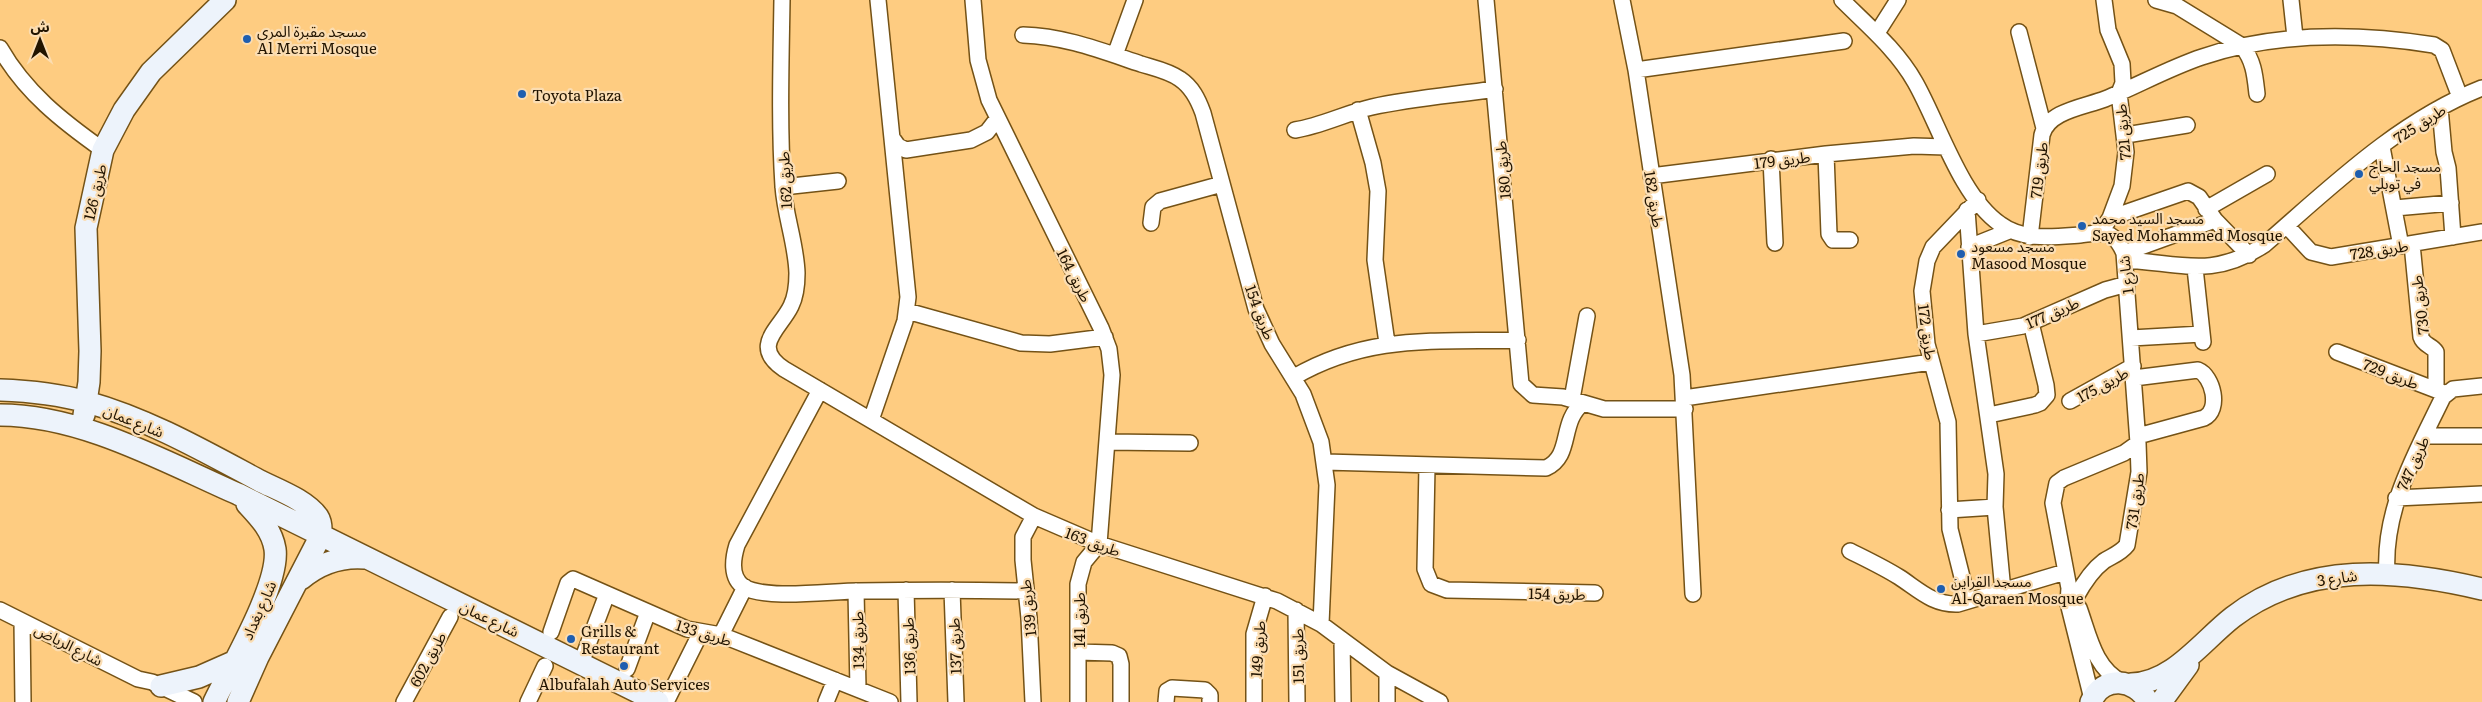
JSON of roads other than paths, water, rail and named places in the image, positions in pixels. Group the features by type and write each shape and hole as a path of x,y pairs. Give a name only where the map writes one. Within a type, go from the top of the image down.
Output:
{"street":[{"name":"طريق 126","path":"82,428 90,351 86,228 103,150 124,110 151,72 225,0"},
{"name":"طريق 162","path":"768,352 770,336 791,306 797,285 795,255 787,222 783,187 782,0"},
{"path":"871,420 907,311 908,284 878,0"},
{"name":"طريق 164","path":"973,0 978,60 997,119 1105,337 1112,375 1099,544"},
{"path":"1116,55 1135,0"},
{"name":"طريق 180","path":"1486,0 1518,340 1519,379 1524,389 1534,395 1577,401 1611,410 1685,404"},
{"name":"طريق 182","path":"1622,0 1636,70 1685,404 1693,594"},
{"path":"1842,0 1891,47 1914,80 1972,205 1969,247 1976,334 1996,474 1995,507 2003,590"},
{"path":"1876,33 1898,0"},
{"name":"طريق 721","path":"2100,233 2110,218 2122,186 2125,169 2126,134 2119,93 2123,83 2122,64 2108,30 2104,0"},
{"path":"2156,0 2176,6 2242,46 2254,65 2257,94"},
{"path":"2291,0 2295,37"},
{"path":"2019,32 2044,128"},
{"name":"طريق 154","path":"1023,35 1060,38 1116,55 1170,73 1192,89 1203,113 1256,309 1272,344 1294,377 1314,419 1325,462 1327,499 1321,624"},
{"name":"طريق 719","path":"2030,236 2044,128 2053,118 2119,93 2200,57 2242,46 2295,37 2355,38 2434,45 2442,50 2460,97"},
{"path":"1636,70 1844,40"},
{"path":"2,57 40,101 103,150"},
{"name":"طريق 725","path":"2125,256 2195,268 2221,266 2249,255 2382,147 2440,108 2482,88"},
{"path":"1295,130 1313,126 1358,110 1495,89"},
{"path":"2440,108 2453,237"},
{"path":"1358,110 1377,184 1379,206 1375,260 1387,343"},
{"path":"893,139 898,146 906,150 971,140 987,132 997,119"},
{"path":"1914,146 1926,136 1935,122"},
{"path":"2126,134 2187,125"},
{"name":"طريق 179","path":"1652,176 1772,159 1914,146 1946,147"},
{"name":"طريق 730","path":"2382,147 2395,208 2407,245 2421,337 2425,344 2434,348 2436,352 2441,392"},
{"path":"1826,154 1828,234 1834,240 1850,240"},
{"path":"1772,159 1775,243"},
{"path":"2125,256 2211,215 2267,174"},
{"path":"783,187 838,181"},
{"path":"1151,223 1151,210 1160,201 1222,184"},
{"path":"2110,218 2181,192 2194,193 2211,215 2249,255"},
{"path":"2395,208 2451,203"},
{"path":"1972,205 2009,231 2030,236 2055,237 2100,233"},
{"name":"طريق 172","path":"1968,601 1953,548 1949,510 1948,422 1927,344 1922,291 1927,261 1933,247 1942,235 1972,205"},
{"name":"طريق 728","path":"2287,226 2305,248 2324,256 2407,245 2482,232"},
{"path":"1969,247 2009,231"},
{"name":"شارع 1","path":"2100,233 2110,235 2118,241 2125,256 2138,440"},
{"path":"2131,338 2202,338 2195,268"},
{"name":"طريق 177","path":"1976,334 2031,323 2072,303 2105,290 2127,284"},
{"path":"907,311 1020,343 1050,344 1105,337"},
{"path":"1325,462 1546,468 1560,456 1569,420 1577,401 1587,316"},
{"path":"1988,416 2035,405 2040,403 2047,395 2031,323"},
{"path":"1294,377 1339,355 1387,343 1518,340"},
{"name":"طريق 163","path":"768,352 777,364 1034,516 1099,544 1265,596 1296,610 1321,624 1387,673 1436,701"},
{"name":"طريق 729","path":"2337,352 2441,392"},
{"path":"1685,404 1931,362"},
{"path":"2134,372 2198,370 2206,375 2214,403 2212,412 2204,418 2138,440 2124,453 2064,478 2057,484 2053,503 2065,572 2098,659 2108,673 2139,689 2148,702"},
{"name":"طريق 175","path":"2070,401 2134,372"},
{"path":"2441,392 2482,386"},
{"name":"شارع عمان","path":"0,390 38,392 86,402 156,428 288,495 317,516 320,522 321,535"},
{"path":"820,390 737,545 734,570 736,578 745,587 782,593 856,590 1025,590"},
{"name":"طريق 747","path":"2386,573 2387,539 2396,498 2424,436 2441,392"},
{"name":"شارع عمان","path":"0,415 33,416 82,428 238,494 658,702"},
{"path":"2424,436 2482,436"},
{"name":"طريق 731","path":"2072,593 2104,561 2121,552 2127,545 2139,472 2138,440"},
{"path":"1107,442 1190,443"},
{"name":"طريق 154","path":"1427,466 1424,569 1431,584 1447,590 1595,594"},
{"name":"شارع بغداد","path":"214,702 270,586 276,559 269,532 238,494"},
{"path":"2396,498 2482,494"},
{"path":"1949,510 1995,507"},
{"name":"طريق 139","path":"1033,702 1023,537 1034,516"},
{"name":"شارع بغداد","path":"238,702 249,676 321,535"},
{"name":"طريق 141","path":"1078,702 1079,577 1084,562 1099,544"},
{"path":"1850,551 1898,577 1938,603 1948,604 1968,601 2065,572"},
{"path":"299,581 325,563 339,559 368,559"},
{"name":"شارع 3","path":"2092,700 2104,686 2148,682 2163,675 2233,617 2255,602 2303,582 2332,575 2386,573 2482,589"},
{"name":"طريق 133","path":"551,632 571,580 608,594 687,629 721,636 890,702"},
{"path":"721,636 745,587"},
{"name":"طريق 134","path":"856,590 858,689"},
{"name":"طريق 136","path":"906,590 909,702"},
{"name":"طريق 137","path":"952,590 956,702"},
{"path":"2072,593 2068,603 2092,700"},
{"path":"581,663 608,594"},
{"name":"طريق 149","path":"1254,702 1254,634 1265,596"},
{"name":"شارع الرياض","path":"0,610 138,679 165,697 194,702"},
{"name":"طريق 151","path":"1296,610 1298,702"},
{"path":"627,669 648,612"},
{"name":"طريق 602","path":"404,702 450,616"},
{"path":"22,621 23,702"},
{"path":"666,702 700,632"},
{"name":"شارع 3","path":"2161,702 2208,639"},
{"path":"1342,641 1343,702"},
{"path":"1078,652 1112,653 1119,656 1121,664 1121,702"},
{"path":"165,697 199,677 233,662"},
{"path":"528,702 545,666"},
{"path":"1387,673 1387,702"},
{"path":"249,676 253,702"},
{"path":"826,702 835,680"},
{"path":"1166,702 1166,694 1172,688 1202,689 1209,697"}],"place":[{"name":"مسجد مقبرة المري Al Merri Mosque","path":"247,39"},
{"name":"Toyota Plaza","path":"522,94"},
{"name":"مسجد الحاج في توبلي","path":"2359,174"},
{"name":"مسجد السيد محمد Sayed Mohammed Mosque","path":"2082,226"},
{"name":"مسجد مسعود Masood Mosque","path":"1961,254"},
{"name":"مسجد القراين Al-Qaraen Mosque","path":"1941,589"},
{"name":"Grills & Restaurant","path":"571,639"},
{"name":"Albufalah Auto Services","path":"624,666"}]}
